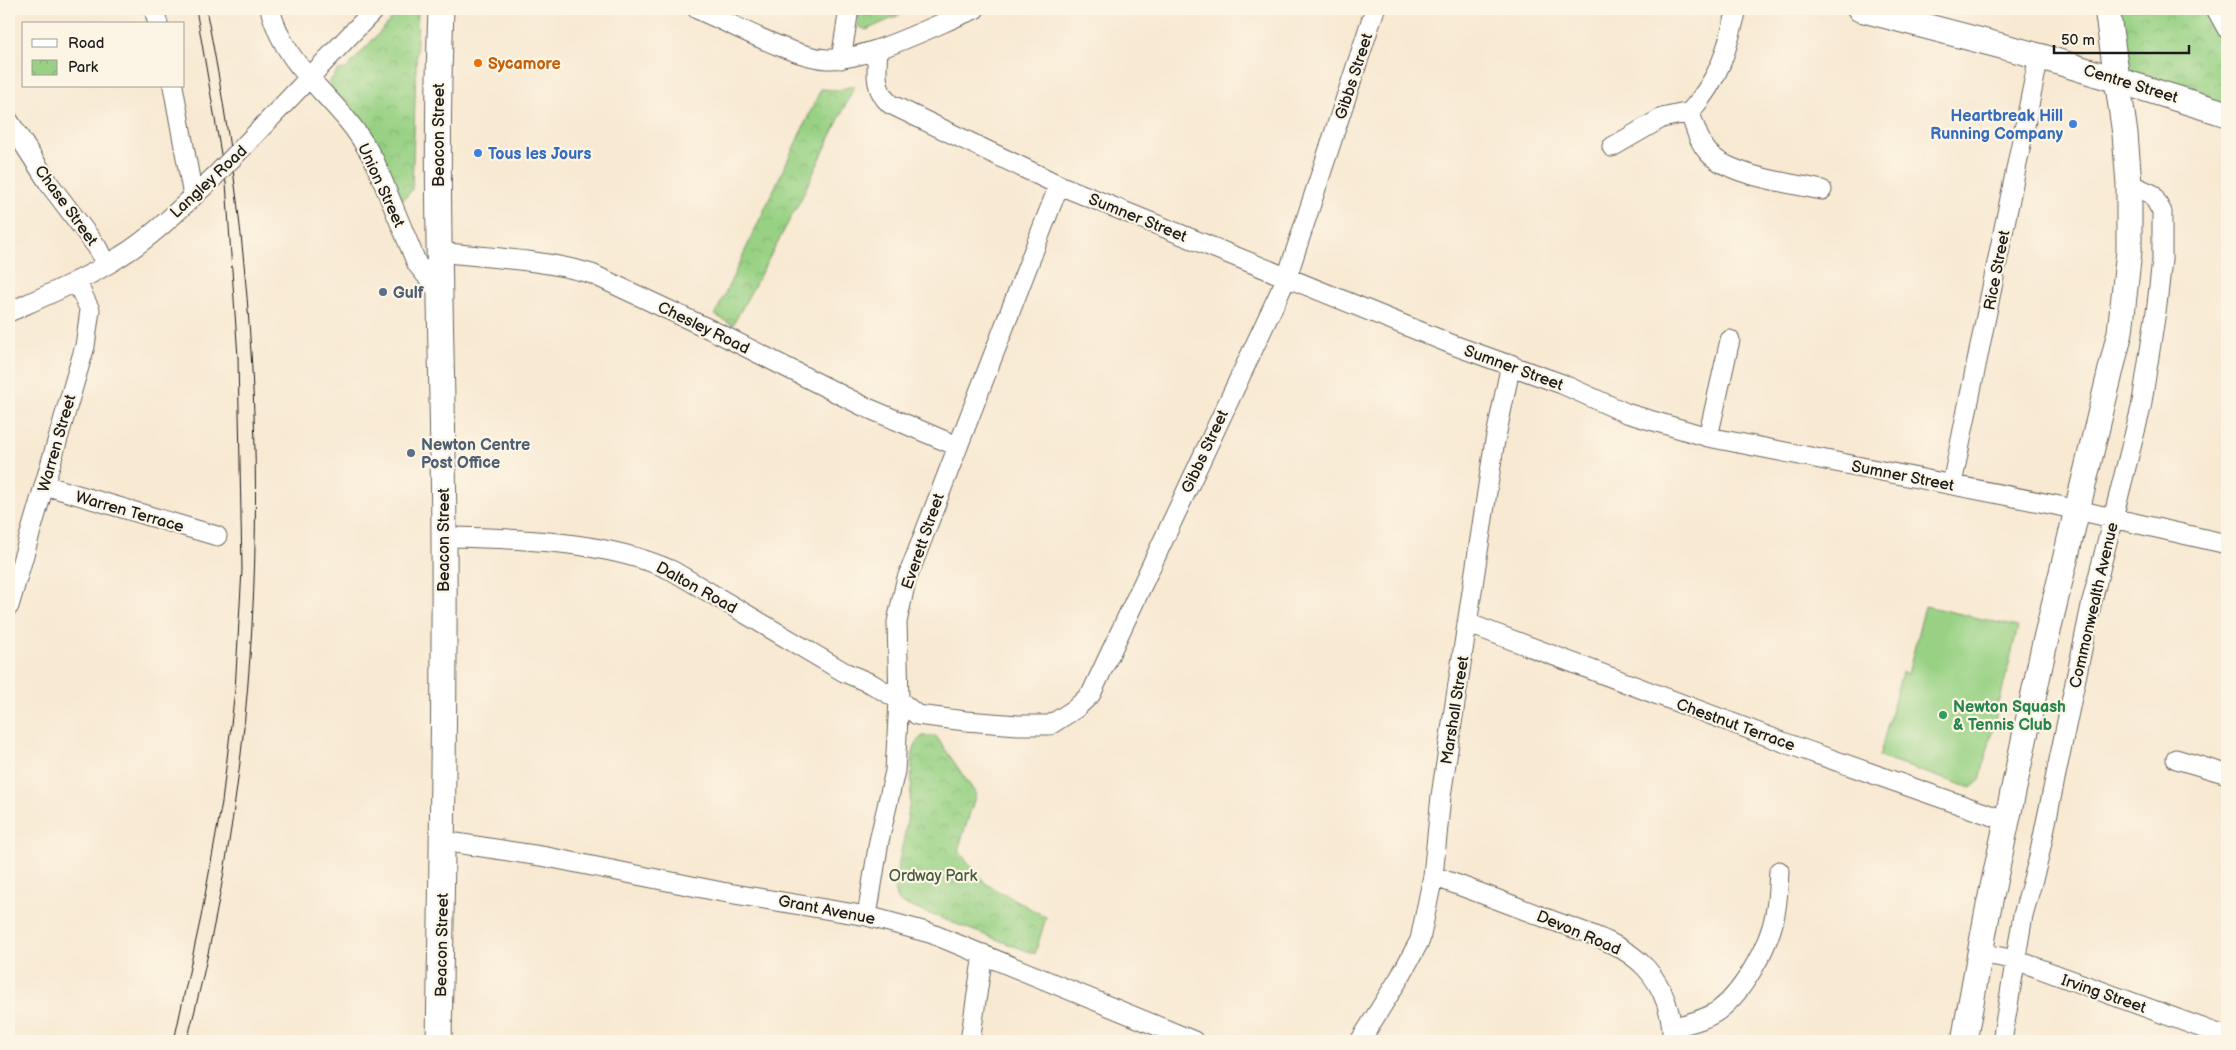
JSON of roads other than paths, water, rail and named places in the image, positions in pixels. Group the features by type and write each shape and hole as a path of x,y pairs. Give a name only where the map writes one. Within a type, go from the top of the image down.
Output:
{"main road":[{"name":"Beacon Street","path":"439,1041 443,841 444,537 437,128 441,9"},
{"name":"Centre Street","path":"1860,9 2118,78 2227,114"},
{"path":"1964,1041 2007,821 2044,651 2120,332 2129,251 2129,184 2126,134 2107,9"}],"street":[{"path":"154,9 157,22"},
{"name":"Union Street","path":"270,9 289,55 350,122 374,160 418,264 440,293"},
{"name":"Langley Road","path":"9,312 106,266 136,246 214,177 376,9"},
{"path":"697,9 815,58 841,59 878,49 975,9"},
{"path":"841,59 849,9"},
{"name":"Gibbs Street","path":"899,700 917,715 1018,725 1050,725 1075,709 1091,694 1287,277 1374,9"},
{"path":"1612,147 1662,118 1690,112 1717,75 1737,9"},
{"path":"2216,9 2227,29"},
{"name":"Sumner Street","path":"878,49 878,88 881,96 890,104 1059,185 1456,346 1562,384 1626,413 1708,437 1952,484 2227,544"},
{"name":"Rice Street","path":"1952,484 2039,56"},
{"path":"173,88 193,196"},
{"path":"1690,112 1700,140 1708,152 1720,161 1743,171 1822,190"},
{"name":"Chase Street","path":"9,121 50,185 97,247 106,266"},
{"name":"Commonwealth Avenue","path":"2002,1041 2023,915 2038,861 2092,601 2141,408 2162,259 2163,225 2158,202 2148,192 2129,184"},
{"name":"Everett Street","path":"867,916 879,841 895,771 899,700 897,622 906,581 1059,185"},
{"name":"Chesley Road","path":"438,252 530,262 570,268 592,274 722,335 863,406 957,446"},
{"name":"Warren Street","path":"9,606 85,346 90,310 76,281"},
{"path":"1708,437 1730,340"},
{"name":"Marshall Street","path":"1360,1041 1400,977 1420,940 1433,876 1441,796 1494,446 1510,364"},
{"name":"Warren Terrace","path":"44,485 216,536"},
{"name":"Dalton Road","path":"444,537 505,538 548,543 624,553 650,561 673,571 844,672 872,684 899,700"},
{"name":"Chestnut Terrace","path":"1467,623 1782,741 2007,821"},
{"path":"2176,759 2227,774"},
{"name":"Grant Avenue","path":"443,841 547,857 722,892 867,916 930,933 1194,1041"},
{"path":"1672,1035 1720,1010 1745,980 1762,951 1774,922 1779,871"},
{"name":"Devon Road","path":"1433,876 1603,940 1632,956 1656,981 1667,1005 1672,1035"},
{"name":"Irving Street","path":"1980,953 2016,960 2227,1037"},
{"path":"970,1041 983,954"}],"tram line":[{"path":"174,1041 201,917 222,802 235,690 242,570 238,357 226,183 196,9"},
{"path":"187,1041 216,914 237,786 250,657 255,526 253,396 244,266 228,137 206,9"}],"place":[{"name":"Sycamore","path":"478,63"},
{"name":"Heartbreak Hill Running Company","path":"2073,124"},
{"name":"Tous les Jours","path":"478,153"},
{"name":"Gulf","path":"383,292"},
{"name":"Newton Centre Post Office","path":"411,453"},
{"name":"Newton Squash & Tennis Club","path":"1943,715"}],"park label":[{"name":"Ordway Park","path":"933,875"}]}
